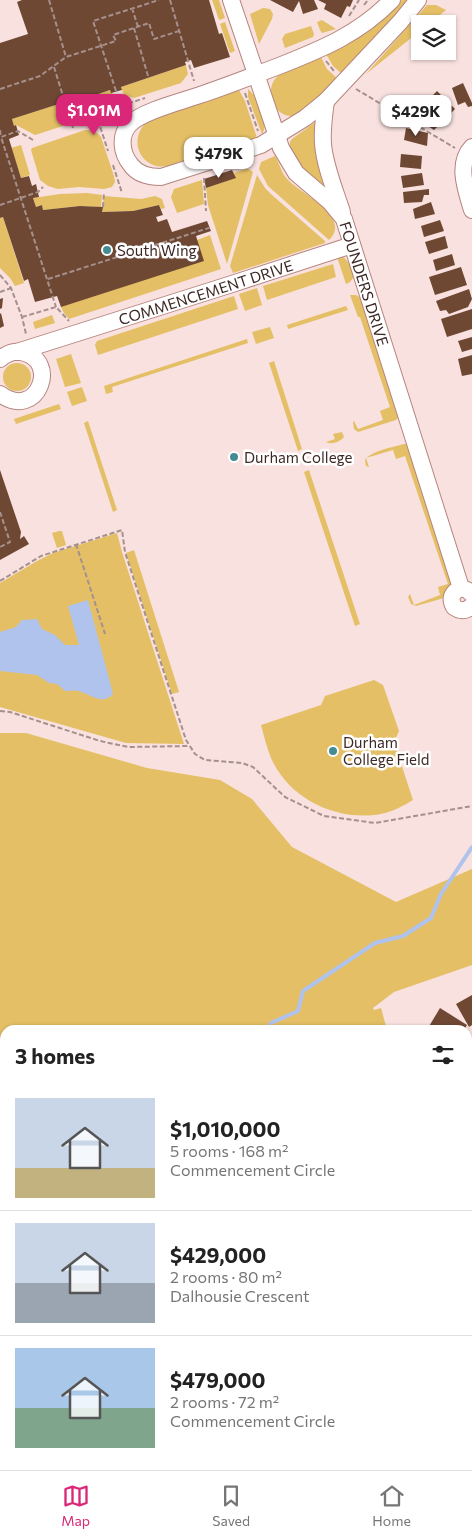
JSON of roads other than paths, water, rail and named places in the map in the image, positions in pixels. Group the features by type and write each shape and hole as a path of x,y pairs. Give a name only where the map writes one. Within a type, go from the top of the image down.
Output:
{"street":[{"name":"FOUNDERS DRIVE","path":"231,0 281,148 296,173 330,202 344,219 466,591 453,593 451,598 454,607 459,610 463,611 472,606"},
{"path":"392,0 365,24 341,40 316,52 144,115 135,120 129,124 124,132 122,141 128,162 134,169 151,177 161,177 261,145 305,118 326,101 385,39 418,0"},
{"path":"326,101 323,119 323,145 344,219"},
{"path":"469,151 463,170 472,210"},
{"name":"COMMENCEMENT DRIVE","path":"0,359 8,353 79,333 352,245"},
{"path":"0,394 6,399 22,401 37,393 41,386 45,355 58,339"},
{"path":"23,350 38,362 42,370"}],"water":[{"path":"88,600 113,694 105,699 96,698 78,691 65,691 57,684 49,683 37,675 0,671 0,632 16,627 22,620 37,619 42,629 55,635 65,645 79,645 68,606"}],"waterway":[{"path":"270,1025 298,1011 303,991 375,943 403,936 431,918 441,894 472,847"}],"place":[{"name":"South Wing","path":"107,250"},
{"name":"Durham College","path":"234,457"},
{"name":"Durham College Field","path":"333,751"}]}
